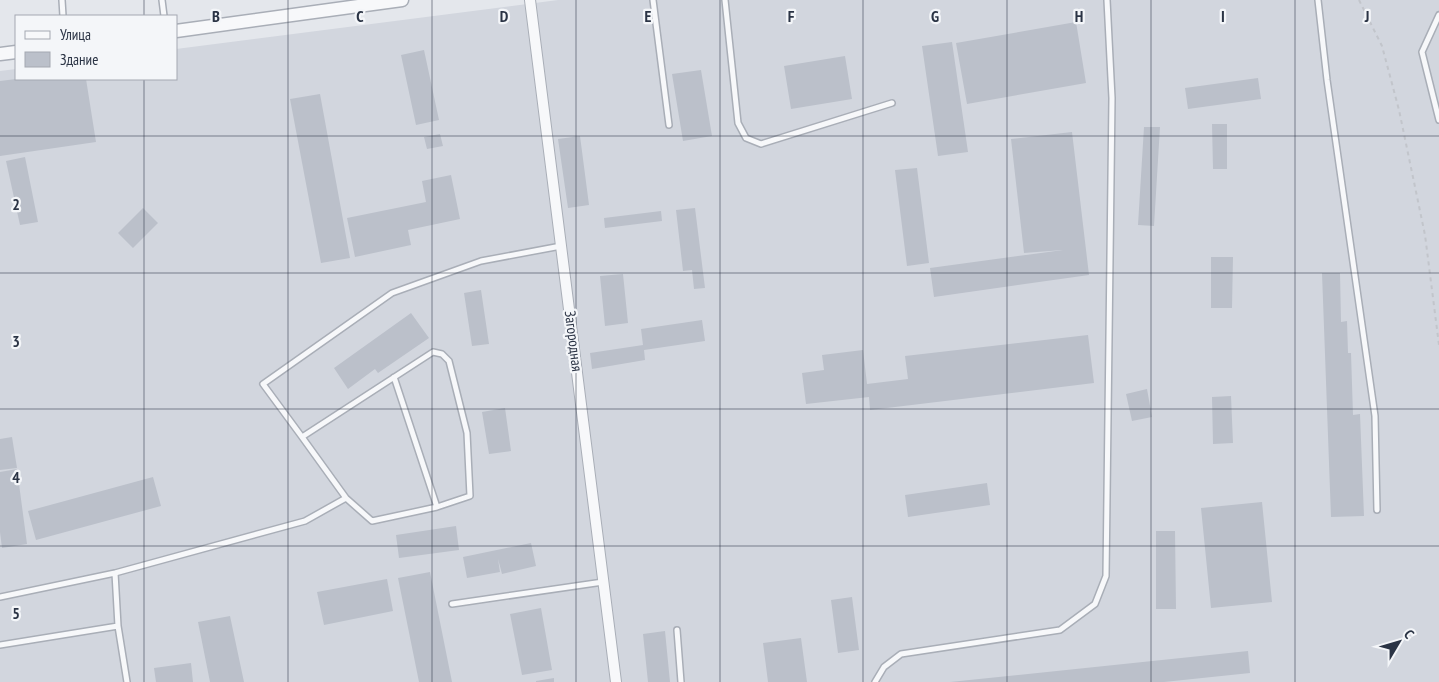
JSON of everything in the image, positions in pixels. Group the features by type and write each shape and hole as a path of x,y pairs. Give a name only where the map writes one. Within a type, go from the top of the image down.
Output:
{"street":[{"path":"178,31 397,0"},
{"name":"Загородная","path":"530,0 616,682"},
{"path":"0,54 15,52"}],"lane":[{"path":"62,0 63,15"},
{"path":"162,0 164,15"},
{"path":"654,0 669,125"},
{"path":"725,0 738,124 746,138 761,144 892,103"},
{"path":"875,682 884,667 901,654 1060,630 1095,604 1106,576 1112,98 1107,0"},
{"path":"1318,0 1327,80 1375,416 1377,510"},
{"path":"1439,15 1422,52 1439,120"},
{"path":"302,437 433,352 442,354 449,361 467,433 470,496 437,507 372,520 346,498 263,384 392,293 481,261 562,246"},
{"path":"394,377 437,507"},
{"path":"0,597 115,573 305,521 346,498"},
{"path":"115,573 118,626 126,682"},
{"path":"452,604 604,582"},
{"path":"0,646 118,626"},
{"path":"677,630 681,682"}],"path":[{"path":"1359,0 1382,46 1400,110 1425,235 1439,345"}],"shaded area":[{"path":"558,0 1439,0 1439,682 0,682 0,71 15,69 15,80 178,80 178,49"}],"building":[{"path":"1076,22 1086,83 967,104 956,43"},
{"path":"952,42 968,152 938,156 922,46"},
{"path":"424,50 439,120 416,125 401,55"},
{"path":"845,56 852,99 791,109 784,66"},
{"path":"701,70 712,136 683,141 672,74"},
{"path":"1258,78 1261,99 1188,109 1185,88"},
{"path":"15,79 86,80 96,142 0,156 0,81"},
{"path":"320,94 350,258 321,263 290,99"},
{"path":"1212,124 1227,124 1227,169 1213,169"},
{"path":"1144,127 1160,127 1154,226 1138,225"},
{"path":"1072,132 1089,275 934,297 930,268 1063,250 1024,253 1011,139"},
{"path":"440,134 443,146 427,149 424,137"},
{"path":"580,136 589,205 568,208 558,139"},
{"path":"25,157 38,222 20,225 6,161"},
{"path":"917,168 929,263 907,266 895,170"},
{"path":"451,175 460,219 408,230 411,245 355,257 347,218 426,202 422,181"},
{"path":"143,208 158,223 133,248 118,233"},
{"path":"695,208 705,288 694,289 692,270 683,271 676,210"},
{"path":"661,211 662,221 605,228 604,218"},
{"path":"1211,257 1233,257 1232,308 1211,308"},
{"path":"1322,273 1340,273 1341,322 1347,321 1348,353 1351,353 1353,415 1360,414 1364,516 1331,517"},
{"path":"623,274 628,323 605,326 600,276"},
{"path":"481,290 489,344 472,346 464,293"},
{"path":"411,313 429,338 378,373 375,369 348,389 334,368"},
{"path":"702,320 705,341 644,350 645,360 592,369 590,353 643,345 641,329"},
{"path":"1088,335 1094,383 870,410 869,397 806,404 802,373 824,370 822,355 863,350 867,384 908,379 905,356"},
{"path":"1147,389 1152,417 1132,421 1126,394"},
{"path":"1231,396 1233,443 1213,444 1212,397"},
{"path":"505,408 511,451 489,454 482,412"},
{"path":"12,437 17,468 0,470 0,439"},
{"path":"17,469 27,544 2,548 0,532 0,472"},
{"path":"153,477 161,506 36,540 28,511"},
{"path":"987,483 990,505 908,517 905,495"},
{"path":"1262,502 1272,602 1211,608 1201,508"},
{"path":"456,526 459,550 399,558 396,535"},
{"path":"1156,531 1175,531 1176,609 1156,609"},
{"path":"531,543 536,566 502,574 498,559 500,572 467,578 463,557"},
{"path":"430,572 452,682 419,682 398,578"},
{"path":"387,579 393,611 324,625 317,592"},
{"path":"852,597 859,650 838,653 831,600"},
{"path":"541,608 552,670 522,675 510,614"},
{"path":"230,616 244,682 210,682 198,622"},
{"path":"665,631 670,682 648,682 643,634"},
{"path":"801,638 807,682 768,682 763,643"},
{"path":"1248,651 1250,673 1164,682 950,682"},
{"path":"191,663 193,682 156,682 154,668"},
{"path":"554,678 554,682 536,682 536,681"}]}
